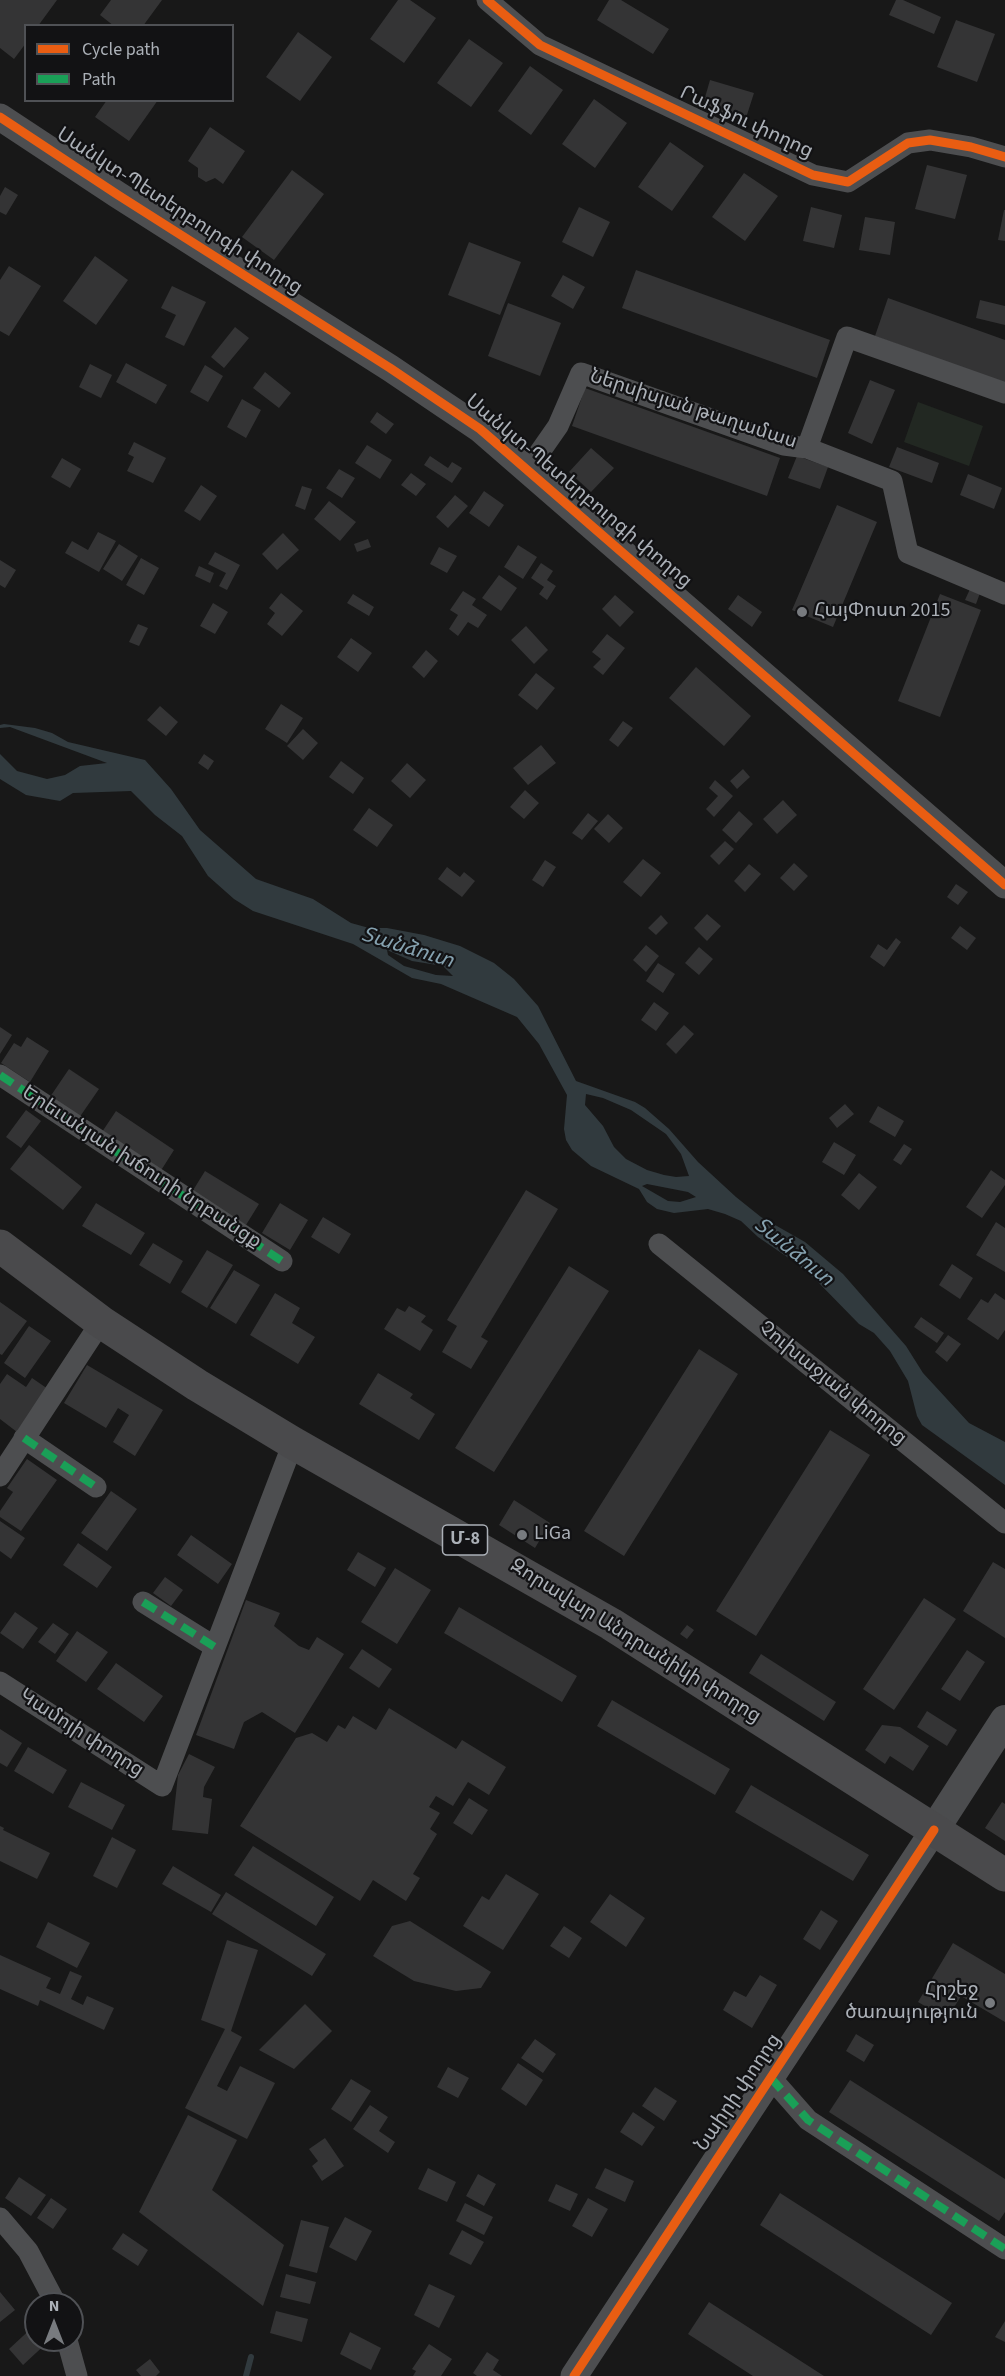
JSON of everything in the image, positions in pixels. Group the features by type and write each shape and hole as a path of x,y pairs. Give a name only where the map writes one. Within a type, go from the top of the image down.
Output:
{"highway":[{"name":"Զորավար Անդրանիկի փողոց","path":"0,1246 101,1322 197,1386 611,1624 934,1830"},
{"name":"Մ-8","path":"934,1830 1005,1875"}],"main road":[{"path":"934,1830 1005,1720"}],"street":[{"name":"Րաֆֆու փողոց","path":"487,0 540,45 813,175 848,182 908,143 930,140 971,147 1005,157"},
{"name":"Սանկտ-Պետերբուրգի փողոց","path":"0,117 390,368 480,429 1005,885"},
{"name":"Ներսիսյան թաղամաս","path":"807,448 847,337 1005,393"},
{"name":"Ներսիսյան թաղամաս","path":"528,469 558,426 581,373 784,445 807,448 892,481 908,553 1005,594"},
{"name":"Երեւանյան խճուղի նրբանցք","path":"0,1075 282,1261"},
{"name":"Չուխաջյան փողոց","path":"659,1244 1005,1523"},
{"path":"0,1476 101,1322"},
{"path":"24,1438 96,1487"},
{"path":"143,1602 215,1647 293,1443"},
{"name":"Կամոյի փողոց","path":"0,1682 162,1786 215,1647"},
{"name":"Նաիրի փողոց","path":"574,2376 934,1830"},
{"path":"771,2078 808,2120 1005,2249"},
{"path":"0,2218 28,2251 50,2292"},
{"path":"70,2352 77,2376"}],"shaded area":[{"path":"918,402 983,426 969,466 904,442"}],"water":[{"name":"Տանձուտ","path":"0,725 35,728 52,733 68,742 145,760 171,789 200,830 256,879 313,899 351,923 369,928 387,928 424,935 460,946 494,963 514,979 538,1006 576,1081 635,1102 645,1108 736,1197 761,1217 805,1242 843,1274 906,1346 923,1373 969,1423 1005,1442 1005,1485 922,1425 917,1416 908,1381 890,1351 874,1333 859,1324 816,1280 793,1261 758,1237 741,1221 725,1214 708,1209 674,1213 657,1209 647,1202 639,1189 591,1166 572,1150 566,1140 564,1129 567,1095 539,1044 517,1017 441,984 412,978 353,944 253,911 234,899 208,876 182,836 155,815 131,791 73,793 60,801 26,795 0,779 0,754 17,771 47,779 65,775 80,766 107,763 10,727 0,728","holes":["387,950 412,961 443,966 453,976 436,975 404,966 388,955","586,1094 603,1098 631,1110 666,1134 681,1154 689,1176 664,1175 647,1170 626,1159 614,1147 603,1126 585,1105","647,1184 688,1192 696,1197 680,1202 668,1201 642,1186"]}],"building":[{"path":"0,0 57,0 39,24 24,24 24,46 14,59 0,48"},
{"path":"111,0 162,0 144,24 111,24 100,15"},
{"path":"398,0 410,0 436,18 404,63 370,39"},
{"path":"609,0 621,0 669,29 653,54 597,20"},
{"path":"896,0 903,0 941,17 934,34 889,15"},
{"path":"956,20 995,34 977,82 937,67"},
{"path":"298,32 332,57 300,101 266,77"},
{"path":"469,39 503,63 471,107 437,83"},
{"path":"530,66 563,90 531,135 498,111"},
{"path":"710,80 754,93 745,121 702,108"},
{"path":"594,99 627,123 595,168 562,144"},
{"path":"106,102 157,102 129,141 95,117"},
{"path":"210,127 245,151 223,184 215,178 206,182 198,177 198,168 188,161"},
{"path":"670,142 704,166 672,211 638,187"},
{"path":"927,165 967,175 955,219 915,209"},
{"path":"292,170 324,194 274,260 242,237"},
{"path":"744,173 778,196 745,241 712,217"},
{"path":"5,187 18,195 6,215 0,212 0,196"},
{"path":"579,207 610,222 593,257 562,242"},
{"path":"811,207 842,215 834,248 803,241"},
{"path":"1005,210 1005,241 998,240"},
{"path":"865,217 895,222 890,255 859,250"},
{"path":"469,242 521,262 500,315 448,295"},
{"path":"95,256 128,280 96,325 63,301"},
{"path":"9,266 41,286 9,336 0,331 0,280"},
{"path":"636,270 830,340 817,378 622,308"},
{"path":"563,275 585,287 573,309 551,296"},
{"path":"172,286 206,302 184,346 165,337 176,315 161,308"},
{"path":"888,298 1005,340 1005,383 875,336"},
{"path":"980,300 1005,306 1005,325 976,318"},
{"path":"508,303 561,323 540,376 488,356"},
{"path":"235,327 249,338 224,368 211,357"},
{"path":"126,363 167,385 156,404 116,382"},
{"path":"90,364 112,375 101,398 79,387"},
{"path":"205,365 223,376 208,402 190,392"},
{"path":"265,372 291,393 279,408 253,388"},
{"path":"870,380 895,390 872,444 848,433"},
{"path":"585,388 780,458 767,496 572,426"},
{"path":"242,399 261,410 246,438 227,427"},
{"path":"377,412 394,424 386,434 370,422"},
{"path":"134,442 166,458 153,483 127,471 134,457 128,454"},
{"path":"367,445 392,460 380,479 355,463"},
{"path":"897,447 939,463 932,483 889,467"},
{"path":"591,448 614,468 591,492 569,472"},
{"path":"430,456 448,468 452,462 462,468 452,483 424,465"},
{"path":"797,456 828,467 820,489 788,478"},
{"path":"62,458 81,469 70,488 51,477"},
{"path":"339,469 355,478 342,498 326,488"},
{"path":"411,473 426,484 416,496 401,485"},
{"path":"968,474 1002,488 994,509 960,495"},
{"path":"201,485 217,496 200,521 184,511"},
{"path":"302,486 312,489 305,510 295,506"},
{"path":"484,491 504,505 489,527 469,513"},
{"path":"455,495 468,506 448,528 436,517"},
{"path":"329,501 356,522 340,541 314,519"},
{"path":"837,505 877,522 833,627 792,610"},
{"path":"98,532 116,541 99,572 65,553 72,541 88,550"},
{"path":"283,533 299,550 277,570 262,554"},
{"path":"368,539 371,547 357,552 354,544"},
{"path":"119,544 138,556 122,581 103,569"},
{"path":"518,545 537,557 523,579 504,567"},
{"path":"439,547 457,556 447,573 430,564"},
{"path":"215,552 240,565 227,590 219,586 226,573 208,564"},
{"path":"141,558 159,568 144,595 126,585"},
{"path":"0,560 16,570 5,588 0,585"},
{"path":"541,563 553,571 547,580 556,586 547,600 539,594 544,587 531,578"},
{"path":"199,566 214,573 210,583 195,576"},
{"path":"499,575 517,588 501,611 482,598"},
{"path":"970,589 980,593 976,604 965,600"},
{"path":"463,591 476,599 472,605 487,615 478,628 468,622 458,636 449,629 458,615 450,610"},
{"path":"281,593 303,611 282,636 267,624 275,613 269,608"},
{"path":"353,594 374,607 369,616 347,603"},
{"path":"940,594 981,610 940,717 898,701"},
{"path":"615,595 634,612 620,627 602,609"},
{"path":"738,595 762,612 752,627 728,609"},
{"path":"213,603 228,612 215,634 200,626"},
{"path":"138,624 148,628 139,646 129,642"},
{"path":"526,626 548,650 534,664 511,640"},
{"path":"607,634 625,648 603,675 593,667 601,659 592,652"},
{"path":"351,638 372,653 358,672 337,657"},
{"path":"426,650 438,661 424,678 412,667"},
{"path":"696,667 751,716 724,746 669,698"},
{"path":"536,673 555,688 537,710 518,695"},
{"path":"281,704 303,718 287,743 265,729"},
{"path":"160,706 178,722 166,736 147,720"},
{"path":"623,721 633,728 618,747 609,740"},
{"path":"303,729 318,743 303,760 287,746"},
{"path":"541,745 556,763 528,785 513,768"},
{"path":"204,754 214,761 208,770 198,763"},
{"path":"341,761 364,778 353,794 329,777"},
{"path":"407,763 426,780 410,798 391,781"},
{"path":"743,769 750,777 737,789 730,781"},
{"path":"715,780 733,796 714,817 706,809 718,796 709,788"},
{"path":"525,790 539,803 524,819 510,807"},
{"path":"783,800 797,815 777,834 763,819"},
{"path":"369,808 393,825 377,847 353,830"},
{"path":"739,811 753,824 736,843 722,830"},
{"path":"588,813 598,821 582,840 572,833"},
{"path":"608,814 623,828 609,843 594,829"},
{"path":"725,841 734,849 719,865 710,856"},
{"path":"643,859 661,873 641,897 623,882"},
{"path":"545,860 556,867 543,887 532,880"},
{"path":"794,863 808,876 794,891 780,878"},
{"path":"749,864 761,874 745,892 734,881"},
{"path":"447,867 460,877 464,872 475,881 462,897 438,879"},
{"path":"956,884 968,892 958,905 947,897"},
{"path":"707,914 721,926 707,941 694,928"},
{"path":"661,915 668,923 656,935 648,928"},
{"path":"960,926 976,938 967,950 951,938"},
{"path":"896,938 901,942 884,967 870,957 878,944 887,950"},
{"path":"646,945 659,956 646,972 633,960"},
{"path":"699,947 713,959 699,975 685,963"},
{"path":"658,963 675,974 663,993 646,981"},
{"path":"654,1002 669,1013 656,1031 641,1020"},
{"path":"684,1025 694,1034 676,1054 666,1044"},
{"path":"0,1027 12,1035 0,1054"},
{"path":"27,1037 49,1051 30,1082 1,1063 14,1043 21,1047"},
{"path":"69,1069 99,1089 79,1118 50,1097"},
{"path":"845,1104 854,1114 837,1128 829,1118"},
{"path":"878,1106 904,1121 895,1137 869,1122"},
{"path":"26,1110 41,1121 21,1148 6,1137"},
{"path":"116,1111 174,1150 160,1172 102,1132"},
{"path":"834,1142 856,1155 844,1175 822,1162"},
{"path":"904,1144 912,1149 901,1165 893,1160"},
{"path":"29,1145 82,1187 63,1210 10,1169"},
{"path":"991,1170 1005,1180 1005,1185 982,1218 966,1207"},
{"path":"205,1171 259,1204 246,1225 192,1192"},
{"path":"859,1173 877,1187 859,1210 841,1195"},
{"path":"526,1190 558,1209 481,1337 488,1341 471,1369 442,1352 457,1326 447,1320"},
{"path":"96,1203 145,1233 131,1255 82,1226"},
{"path":"280,1203 308,1220 290,1250 262,1233"},
{"path":"323,1217 351,1234 339,1254 311,1237"},
{"path":"996,1222 1005,1228 1005,1272 976,1255"},
{"path":"153,1243 183,1261 170,1284 139,1265"},
{"path":"207,1250 233,1265 207,1308 181,1292"},
{"path":"952,1264 973,1278 960,1299 939,1285"},
{"path":"569,1266 609,1291 494,1472 455,1448"},
{"path":"234,1270 260,1285 236,1324 210,1308"},
{"path":"275,1293 300,1308 292,1323 315,1337 298,1364 250,1335"},
{"path":"995,1293 1005,1300 1005,1330 998,1340 967,1319 981,1299 988,1303"},
{"path":"0,1302 27,1321 2,1355 0,1354"},
{"path":"409,1306 426,1316 421,1322 433,1330 420,1351 384,1329 397,1308 405,1312"},
{"path":"921,1317 944,1333 937,1343 914,1327"},
{"path":"29,1326 51,1341 25,1378 4,1363"},
{"path":"948,1335 961,1344 947,1362 935,1352"},
{"path":"699,1349 738,1374 624,1556 584,1531"},
{"path":"87,1365 163,1410 135,1456 113,1442 129,1415 118,1408 106,1428 64,1403"},
{"path":"378,1373 413,1394 410,1398 435,1414 419,1440 359,1404"},
{"path":"7,1374 26,1387 32,1378 48,1389 17,1432 0,1419 0,1384"},
{"path":"830,1430 870,1455 756,1636 716,1611"},
{"path":"27,1459 57,1480 21,1531 0,1517 0,1511 13,1492 7,1488"},
{"path":"111,1491 137,1509 107,1551 81,1533"},
{"path":"514,1500 550,1523 535,1548 499,1525"},
{"path":"0,1521 25,1538 11,1559 0,1551"},
{"path":"191,1535 232,1564 218,1584 177,1555"},
{"path":"78,1543 112,1567 97,1588 63,1565"},
{"path":"358,1552 386,1568 375,1587 347,1570"},
{"path":"993,1562 1005,1569 1005,1638 963,1611"},
{"path":"395,1568 431,1590 397,1644 361,1622"},
{"path":"165,1577 183,1590 171,1606 153,1593"},
{"path":"924,1598 956,1619 894,1710 863,1689"},
{"path":"246,1600 280,1613 274,1626 299,1646 309,1650 317,1637 344,1654 295,1733 262,1712 244,1722 234,1749 196,1735"},
{"path":"459,1607 577,1676 562,1702 444,1633"},
{"path":"15,1612 38,1628 23,1649 0,1633"},
{"path":"53,1623 69,1634 55,1654 38,1642"},
{"path":"687,1625 694,1630 687,1639 680,1634"},
{"path":"77,1631 108,1652 86,1682 56,1661"},
{"path":"362,1649 392,1669 379,1688 349,1668"},
{"path":"967,1650 985,1662 960,1701 941,1689"},
{"path":"761,1654 836,1702 824,1721 749,1673"},
{"path":"116,1663 163,1696 144,1722 97,1689"},
{"path":"612,1700 730,1769 715,1795 597,1726"},
{"path":"389,1708 456,1749 462,1740 506,1767 489,1795 468,1782 453,1806 436,1796 429,1807 440,1813 430,1829 437,1834 413,1874 420,1878 406,1901 373,1880 360,1901 240,1826 296,1738 312,1733 327,1742 338,1725 345,1729 353,1716 376,1730"},
{"path":"927,1711 957,1730 947,1746 917,1727"},
{"path":"882,1725 900,1727 929,1746 913,1771 890,1756 885,1764 865,1750"},
{"path":"0,1729 22,1743 7,1767 0,1763"},
{"path":"28,1747 67,1770 53,1794 14,1771"},
{"path":"189,1754 215,1767 204,1787 203,1797 212,1799 208,1834 172,1830 178,1775"},
{"path":"81,1782 125,1805 112,1830 68,1807"},
{"path":"751,1785 869,1855 853,1881 735,1812"},
{"path":"469,1798 488,1810 472,1835 453,1823"},
{"path":"1002,1802 1005,1804 1005,1841 985,1828"},
{"path":"0,1826 4,1828 3,1830 50,1853 37,1879 0,1861"},
{"path":"112,1837 136,1850 117,1888 93,1876"},
{"path":"253,1846 334,1897 316,1926 234,1875"},
{"path":"173,1866 221,1895 211,1912 162,1884"},
{"path":"506,1874 539,1894 503,1950 463,1926 482,1896 489,1900"},
{"path":"226,1892 326,1954 312,1976 212,1914"},
{"path":"610,1894 645,1918 626,1947 590,1922"},
{"path":"821,1910 838,1921 820,1950 803,1939"},
{"path":"410,1921 491,1972 481,1988 456,1991 414,1981 373,1956 392,1926"},
{"path":"48,1922 90,1943 77,1968 36,1947"},
{"path":"564,1926 582,1938 569,1958 550,1946"},
{"path":"227,1940 258,1950 231,2031 242,2037 217,2086 227,2091 240,2066 275,2083 247,2139 185,2108 225,2029 201,2020"},
{"path":"953,1943 1005,1974 1005,2022 961,1996 947,2019 918,2002"},
{"path":"0,1955 51,1978 46,1988 60,1994 70,1971 82,1976 71,1999 83,2005 87,1996 114,2008 104,2030 40,2000 38,2006 0,1989"},
{"path":"760,1975 777,1985 752,2028 723,2010 734,1991 746,1997"},
{"path":"305,2004 332,2031 294,2069 259,2050"},
{"path":"856,2034 874,2045 864,2062 846,2051"},
{"path":"535,2039 556,2054 543,2073 521,2058"},
{"path":"518,2063 543,2080 526,2106 501,2089"},
{"path":"448,2067 469,2078 458,2098 437,2087"},
{"path":"351,2079 371,2091 351,2122 331,2109"},
{"path":"850,2080 1005,2179 1005,2212 999,2221 829,2112"},
{"path":"655,2087 677,2101 664,2121 642,2106"},
{"path":"370,2105 388,2117 379,2131 395,2142 388,2153 353,2129"},
{"path":"633,2112 655,2127 642,2146 620,2132"},
{"path":"188,2115 237,2140 212,2190 284,2245 263,2306 139,2212"},
{"path":"325,2138 344,2166 322,2181 312,2166 318,2161 309,2149"},
{"path":"428,2168 456,2182 447,2202 418,2189"},
{"path":"605,2168 634,2181 625,2202 595,2188"},
{"path":"478,2174 496,2184 484,2206 466,2196"},
{"path":"19,2177 46,2195 31,2216 5,2198"},
{"path":"556,2184 578,2194 570,2211 548,2201"},
{"path":"780,2193 952,2303 931,2335 760,2225"},
{"path":"51,2198 67,2209 53,2229 37,2218"},
{"path":"588,2198 608,2209 592,2237 572,2226"},
{"path":"465,2203 493,2217 484,2235 456,2221"},
{"path":"345,2217 372,2231 356,2261 329,2247"},
{"path":"301,2220 329,2227 317,2273 289,2266"},
{"path":"462,2230 484,2242 471,2265 449,2254"},
{"path":"123,2233 148,2250 138,2266 112,2249"},
{"path":"286,2274 316,2282 310,2304 280,2297"},
{"path":"429,2284 455,2296 439,2328 414,2315"},
{"path":"0,2292 15,2310 0,2322"},
{"path":"709,2302 824,2376 753,2376 688,2334"},
{"path":"276,2311 308,2319 302,2342 270,2333"},
{"path":"1005,2321 1005,2342 995,2337"},
{"path":"350,2332 381,2348 371,2370 340,2354"},
{"path":"24,2335 24,2352 37,2352 23,2365 9,2349"},
{"path":"429,2344 452,2359 441,2376 413,2376 416,2371 412,2369"},
{"path":"487,2352 499,2360 493,2370 502,2376 477,2376 473,2373"},
{"path":"150,2359 160,2372 156,2376 141,2376 136,2370"}],"waterway":[{"path":"246,2376 251,2357"}],"marked path":[{"path":"0,1075 282,1261"},
{"path":"24,1438 96,1487"},
{"path":"143,1602 215,1647"},
{"path":"771,2078 808,2120 1005,2249"}],"cycle path":[{"path":"487,0 540,45 813,175 848,182 908,143 930,140 971,147 1005,157"},
{"path":"0,117 390,368 480,429 1005,885"},
{"path":"574,2376 934,1830"}],"place":[{"name":"ՀայՓոստ 2015","path":"802,612"},
{"name":"LiGa","path":"522,1535"},
{"name":"Հրշեջ ծառայություն","path":"990,2003"}]}
